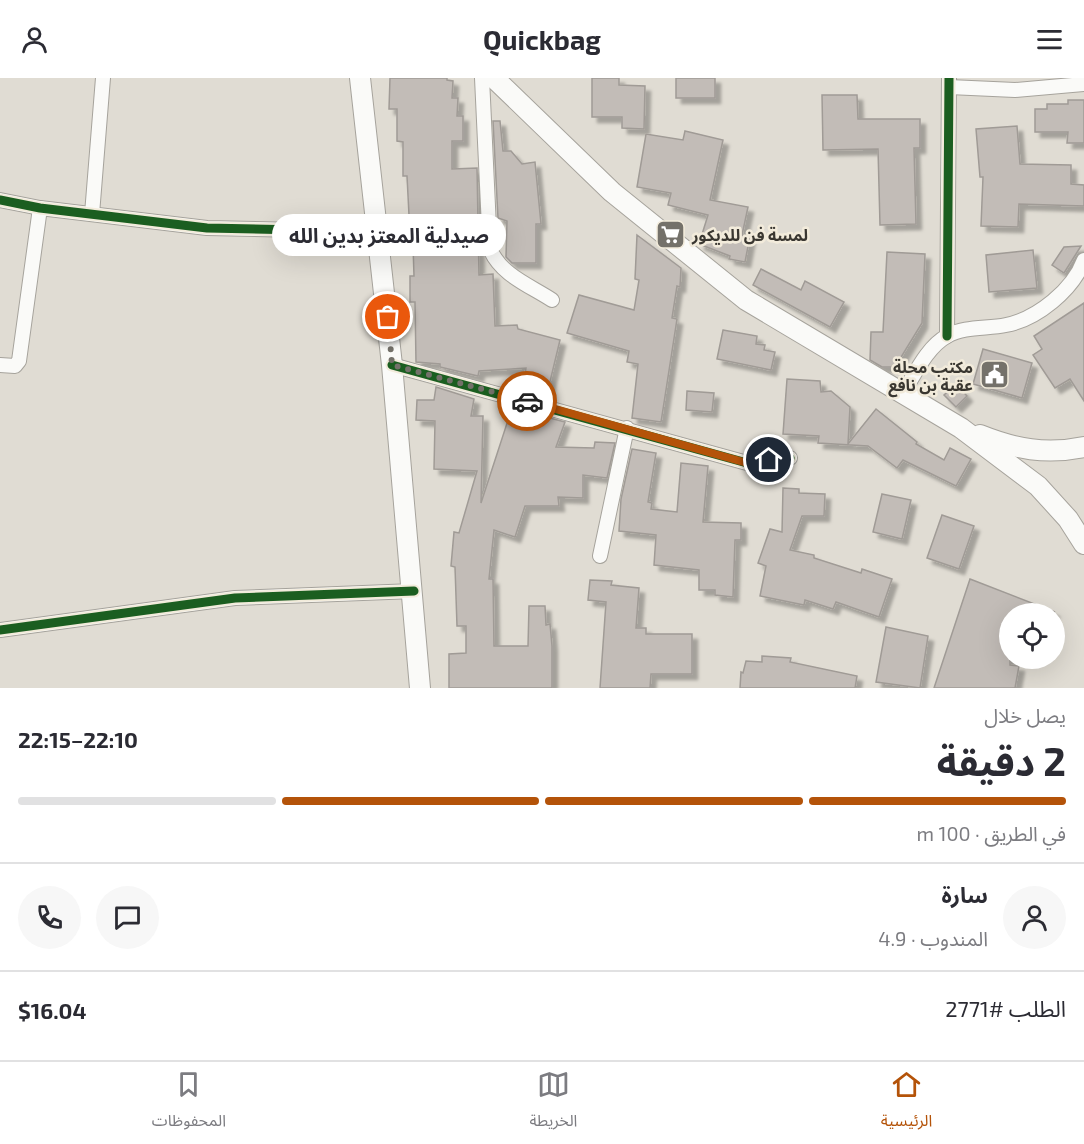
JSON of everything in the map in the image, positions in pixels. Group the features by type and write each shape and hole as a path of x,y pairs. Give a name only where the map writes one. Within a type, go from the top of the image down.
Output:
{"main road":[{"path":"360,78 378,223 392,365 414,591 420,688"},
{"path":"494,78 612,192 746,300 961,428 1038,486 1068,519 1084,544"},
{"path":"961,428 1009,446 1035,451 1060,452 1084,447"}],"street":[{"path":"92,214 103,78"},
{"path":"482,78 490,249 496,263 506,272 552,300"},
{"path":"947,336 949,82 1016,90 1084,84"},
{"path":"0,200 40,208 207,228 300,230 378,223"},
{"path":"0,365 15,366 19,361 40,208"},
{"path":"903,393 933,347 947,336 961,331 1008,325 1038,312 1063,292 1084,260"},
{"path":"392,365 627,428 747,463 790,458"},
{"path":"600,556 627,428"},
{"path":"0,630 235,598 414,591"}],"building":[{"path":"390,78 447,78 453,81 452,98 458,98 457,116 463,116 463,141 452,141 452,169 477,168 479,275 493,274 495,326 517,325 518,329 560,340 547,394 523,388 526,368 479,371 478,376 440,367 440,364 416,362 415,302 410,302 410,276 414,276 412,215 409,215 407,176 403,176 403,142 397,141 397,109 389,109"},
{"path":"592,78 619,78 619,85 645,86 644,129 622,128 622,117 592,117"},
{"path":"676,78 715,78 715,98 676,98"},
{"path":"822,95 857,95 858,119 920,119 920,148 914,148 916,224 880,225 878,149 823,150"},
{"path":"1068,100 1084,100 1084,143 1067,143 1068,132 1035,132 1035,109 1047,109 1047,104 1068,104"},
{"path":"493,121 500,121 503,151 511,151 522,164 535,162 541,224 536,224 536,263 512,263 506,257 507,221 498,218"},
{"path":"1017,126 1020,164 1071,165 1071,184 1084,185 1084,206 1019,204 1018,227 981,226 983,177 980,177 976,129"},
{"path":"685,131 723,140 710,200 748,207 742,235 750,236 745,262 729,259 730,256 699,244 708,215 668,205 671,193 637,187 646,134 683,140"},
{"path":"637,235 681,268 680,287 677,286 672,318 677,319 661,422 632,418 638,364 627,362 629,351 567,333 579,295 634,310 639,280 635,279"},
{"path":"1081,246 1064,273 1052,265 1064,247"},
{"path":"1033,250 1037,288 989,292 986,255"},
{"path":"887,252 925,254 922,323 895,367 882,367 870,360 871,332 883,332"},
{"path":"761,269 801,290 805,281 844,302 830,327 753,285"},
{"path":"1084,303 1084,401 1070,379 1055,388 1033,355 1042,349 1034,336"},
{"path":"723,330 757,336 756,344 765,345 764,350 775,352 771,370 717,359"},
{"path":"983,349 1032,363 1022,398 973,384"},
{"path":"787,379 820,381 821,392 831,391 850,407 848,444 876,409 917,442 916,444 944,460 950,448 971,459 956,486 903,460 897,468 868,446 818,443 819,436 783,434"},
{"path":"956,384 967,396 956,407 944,395"},
{"path":"436,387 474,399 471,416 483,416 481,503 510,414 541,420 542,416 565,422 556,447 594,448 595,442 615,443 607,478 583,475 583,498 558,497 559,506 525,506 515,537 494,530 489,579 493,579 494,646 528,646 529,606 545,606 546,625 550,624 552,646 552,688 449,688 449,654 466,653 466,626 457,626 455,567 451,566 454,532 459,533 477,471 434,469 435,421 416,420 417,400 434,400"},
{"path":"687,391 714,393 712,412 686,410"},
{"path":"632,449 656,453 648,502 652,503 651,509 677,512 681,463 708,466 703,522 741,523 741,540 735,540 733,597 715,595 715,590 699,590 699,570 654,565 656,535 619,531 621,499"},
{"path":"783,488 799,489 799,493 825,494 824,516 802,516 790,550 814,555 814,558 861,573 862,569 892,579 879,617 836,602 833,609 805,600 804,605 760,596 766,566 758,563 770,529 782,532"},
{"path":"882,494 911,500 902,539 873,532"},
{"path":"942,515 974,526 959,569 927,558"},
{"path":"970,579 1032,603 999,603 999,669 1018,669 1015,688 934,688"},
{"path":"590,580 612,581 611,585 639,588 636,628 646,628 646,634 692,634 692,674 651,674 650,688 600,688 606,602 588,600"},
{"path":"886,627 928,636 920,688 876,682"},
{"path":"762,656 791,658 790,662 857,676 855,688 740,688 741,672 743,673 746,661 762,662"}],"cycle path":[{"path":"947,336 949,78"},
{"path":"0,200 40,208 207,228 300,230 378,223"},
{"path":"392,365 747,463 790,458"},
{"path":"0,630 235,598 414,591"}],"way so far":[{"path":"388,317 392,365 527,401"}],"place":[{"name":"لمسة فن للديكور","path":"671,234"},
{"name":"صيدلية المعتز بدين الله","path":"388,317"},
{"name":"مكتب محلة عقبة بن نافع","path":"994,375"}],"route":[{"path":"527,401 747,463 769,460"}]}
